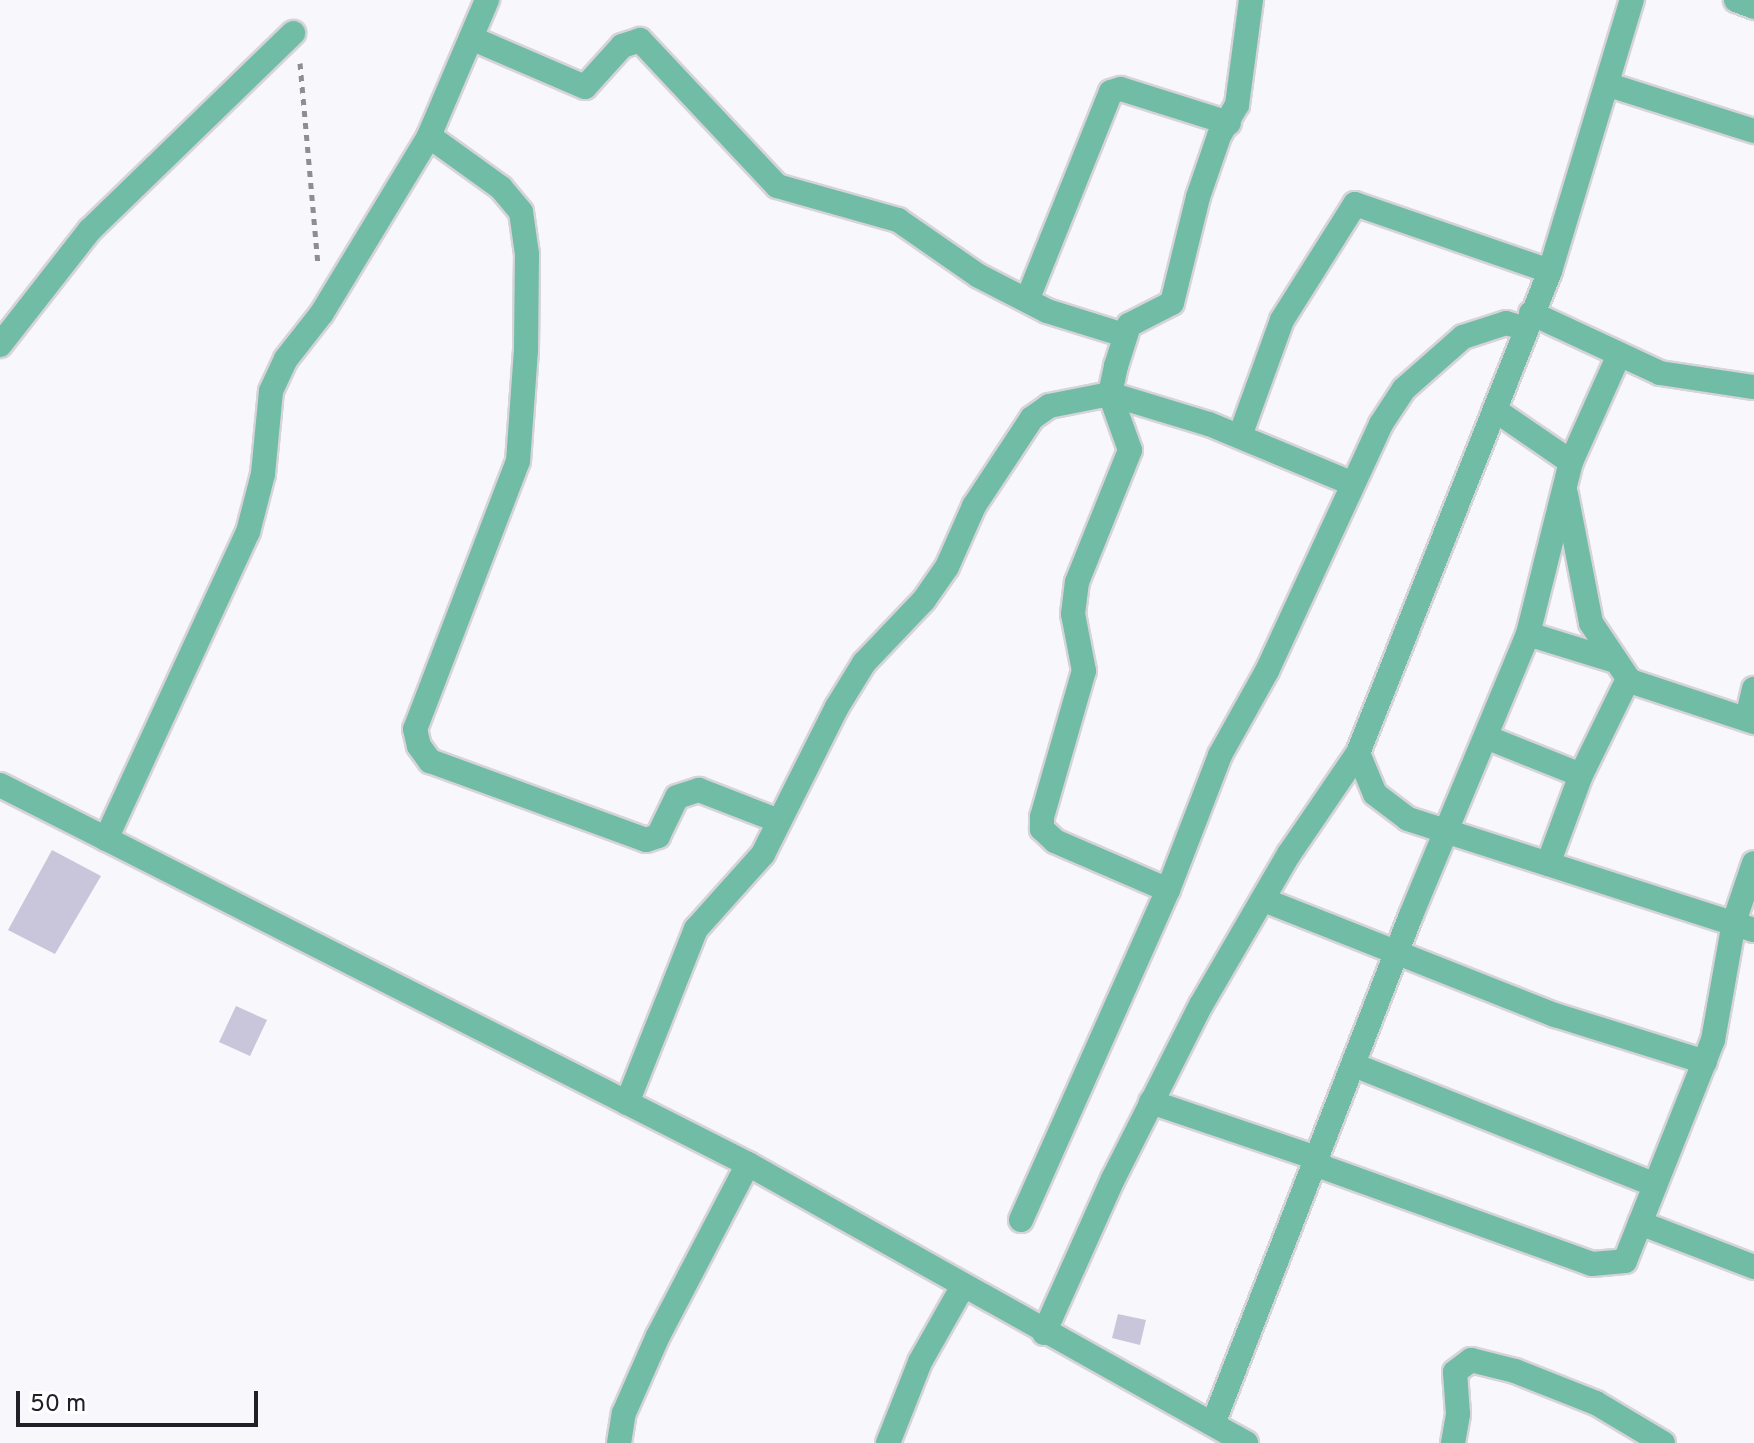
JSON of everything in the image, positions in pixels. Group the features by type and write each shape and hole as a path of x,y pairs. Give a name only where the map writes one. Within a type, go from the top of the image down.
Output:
{"street":[{"path":"106,839 248,532 263,474 271,391 286,359 322,313 429,136 487,0"},
{"path":"1168,890 1055,841 1041,823 1084,671 1073,614 1077,582 1130,450 1110,394 1124,335 1132,323 1172,303 1198,197 1219,136 1229,123 1242,84 1251,0"},
{"path":"1044,1333 1151,1102 1264,900 1358,753 1550,271 1609,85 1632,0"},
{"path":"1736,0 1754,7"},
{"path":"0,345 90,230 293,33"},
{"path":"471,38 585,87 622,46 640,40 777,186 898,220 979,276 1028,298 1047,311 1124,335"},
{"path":"1609,85 1754,131"},
{"path":"1028,298 1111,92 1121,89 1229,123"},
{"path":"429,136 501,188 521,212 527,254 526,350 518,461 415,729 419,746 430,761 646,840 658,836 677,797 699,790 779,821"},
{"path":"1240,436 1282,320 1355,204 1550,271"},
{"path":"1021,1220 1168,890 1220,755 1267,671 1351,483 1392,405 1450,346 1495,325 1528,321 1670,376 1754,387"},
{"path":"1213,1424 1399,949 1528,634 1571,462 1618,357"},
{"path":"627,1103 696,929 763,854 857,674 924,600 947,567 974,506 1032,418 1049,406 1110,394 1240,436 1351,483"},
{"path":"1495,410 1571,462"},
{"path":"1548,864 1620,670 1587,610 1565,492"},
{"path":"1528,634 1751,720 1754,689"},
{"path":"1486,737 1581,775"},
{"path":"1358,753 1375,794 1386,806 1448,831 1744,926"},
{"path":"0,785 748,1164 1044,1333 1246,1443"},
{"path":"1151,1102 1601,1266 1627,1259 1705,1062 1744,926 1754,863"},
{"path":"1264,900 1399,949 1555,1015 1705,1062"},
{"path":"1354,1065 1655,1185"},
{"path":"619,1443 624,1413 658,1336 748,1164"},
{"path":"1640,1223 1754,1267"},
{"path":"888,1443 920,1362 963,1286"},
{"path":"1453,1443 1458,1414 1455,1372 1471,1360 1515,1371 1596,1403 1663,1443"}],"path":[{"path":"293,33 305,81 322,313"}],"building":[{"path":"52,850 101,876 55,954 8,930"},
{"path":"236,1006 267,1020 250,1056 219,1042"},
{"path":"1118,1314 1146,1320 1140,1345 1112,1338"}]}
